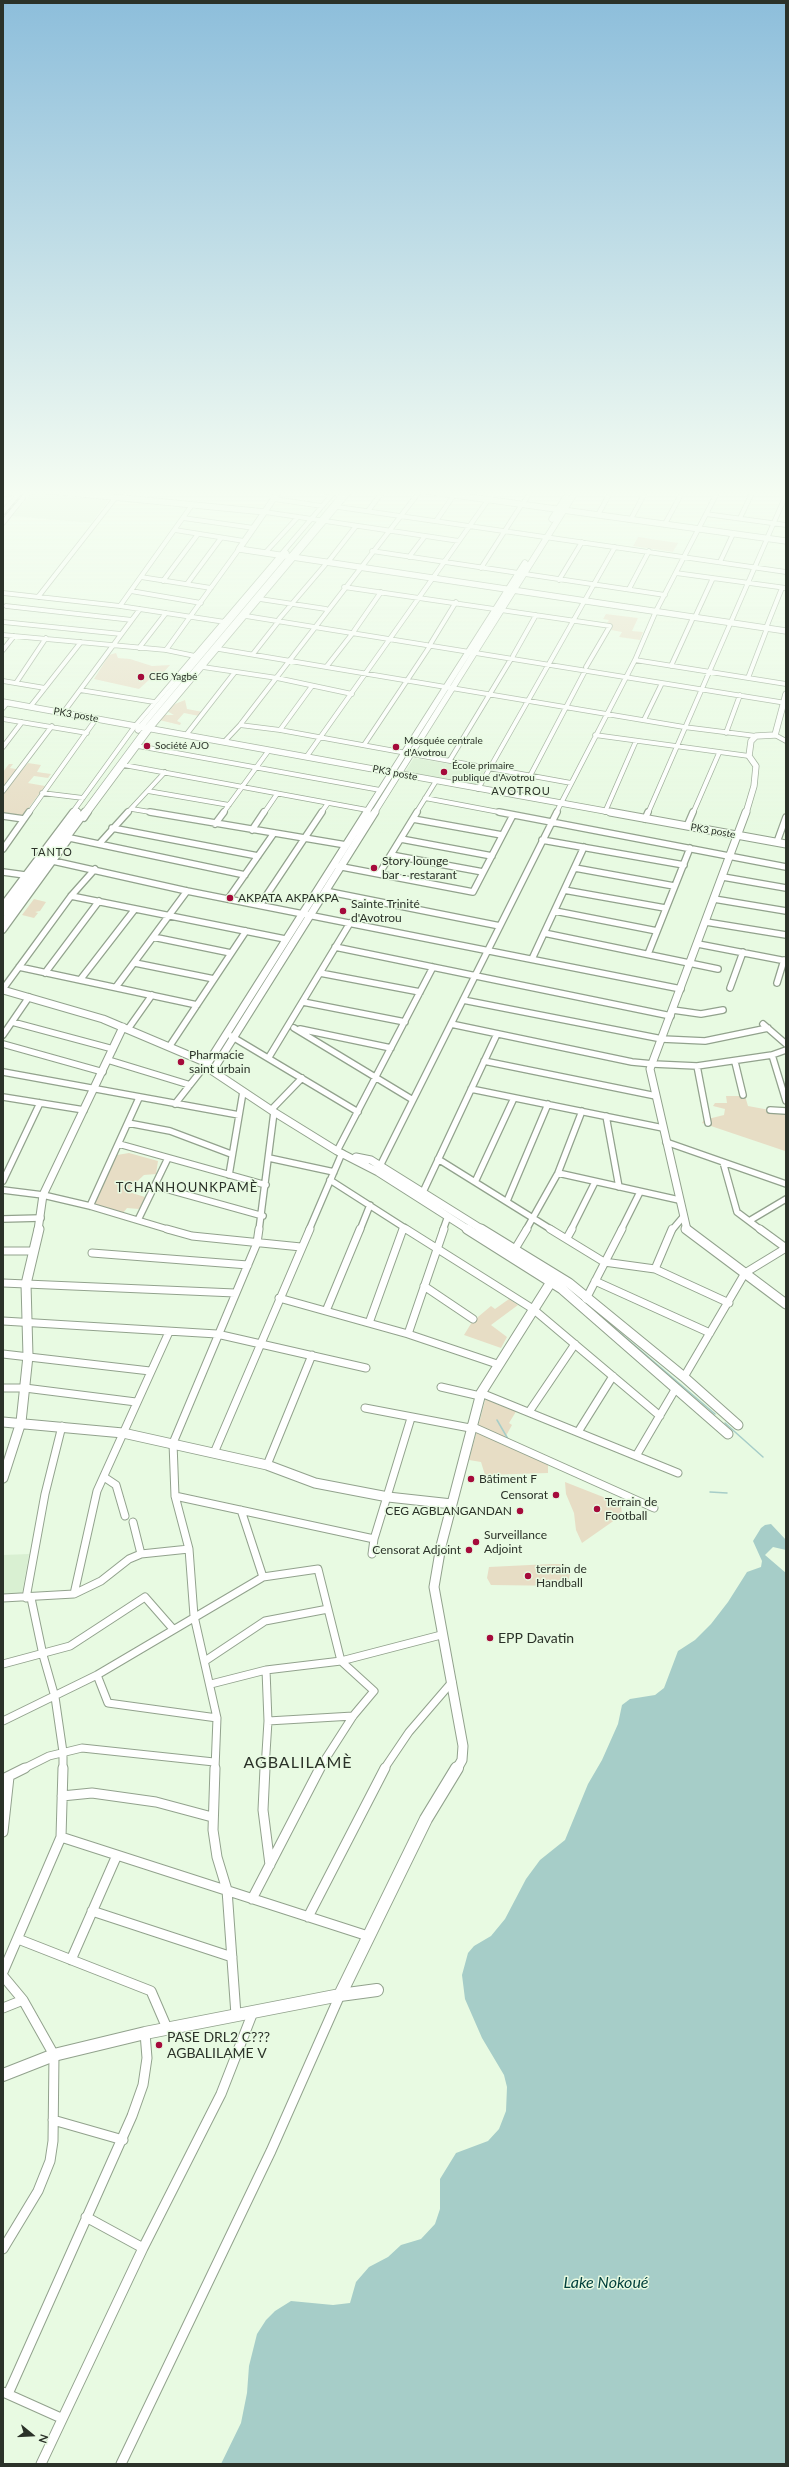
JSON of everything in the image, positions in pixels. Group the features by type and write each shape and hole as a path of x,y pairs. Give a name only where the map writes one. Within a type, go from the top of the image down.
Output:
{"street":[{"path":"121,606 225,622"},
{"path":"166,650 199,606"},
{"path":"3,930 138,746 143,727 154,702 240,606"},
{"path":"3,905 5,899 83,798 244,606"},
{"path":"3,912 143,727 203,667 254,606"},
{"path":"253,654 289,606"},
{"path":"306,606 326,609"},
{"path":"224,742 240,725 277,678 289,659 328,606"},
{"path":"327,666 371,606"},
{"path":"307,756 413,606"},
{"path":"364,745 453,606"},
{"path":"484,606 610,626 530,776"},
{"path":"207,1065 225,1034 446,687 504,606"},
{"path":"478,789 581,606"},
{"path":"610,606 766,629 786,630"},
{"path":"379,1169 595,734 635,660 659,606"},
{"path":"671,666 699,606"},
{"path":"645,819 738,606"},
{"path":"748,678 776,606"},
{"path":"4,607 132,620"},
{"path":"175,1104 207,1065 234,1036 341,867 398,773 412,754 454,688 496,608"},
{"path":"63,713 140,609"},
{"path":"139,648 166,613"},
{"path":"247,615 785,700"},
{"path":"450,760 491,694 536,615"},
{"path":"3,622 121,634"},
{"path":"766,629 786,634"},
{"path":"3,635 166,650 195,656"},
{"path":"3,650 14,636"},
{"path":"16,683 46,638"},
{"path":"30,707 81,642"},
{"path":"219,649 367,672 446,687 684,727 756,736 775,735 786,740"},
{"path":"635,660 786,684"},
{"path":"203,667 277,678 352,694"},
{"path":"186,735 235,672"},
{"path":"627,676 740,695 785,700"},
{"path":"3,681 45,688"},
{"path":"644,720 662,683"},
{"path":"280,730 312,686"},
{"path":"80,690 154,702"},
{"path":"726,733 740,695"},
{"path":"775,735 785,700"},
{"path":"3,708 5,703"},
{"name":"PK3 poste","path":"5,703 307,756 478,789 786,844"},
{"path":"3,719 87,733"},
{"path":"3,849 5,842 24,819 96,719"},
{"path":"3,746 22,722"},
{"path":"240,725 280,730 571,783"},
{"path":"3,791 52,726"},
{"path":"3,923 143,727"},
{"path":"595,734 676,748 749,756"},
{"path":"756,736 751,741 749,756 756,766 754,786 731,856 650,1069 685,1228 785,1302"},
{"path":"605,812 636,741"},
{"path":"138,746 257,766 380,790"},
{"path":"215,824 269,750"},
{"path":"687,826 719,753"},
{"path":"124,765 243,786 328,804 368,810"},
{"path":"100,843 112,828 132,809 165,772"},
{"path":"379,874 436,781"},
{"path":"148,791 229,805"},
{"path":"42,793 83,798"},
{"path":"252,830 277,794"},
{"path":"425,798 786,866"},
{"path":"260,905 306,839 328,804"},
{"path":"132,809 346,845"},
{"path":"333,865 473,892 513,815"},
{"path":"3,816 24,819"},
{"path":"777,842 786,817"},
{"path":"413,819 502,835"},
{"path":"112,828 258,856"},
{"path":"228,899 274,833"},
{"path":"70,838 100,843 245,875"},
{"path":"401,839 492,856"},
{"path":"542,840 684,865"},
{"path":"532,960 584,848"},
{"path":"648,954 690,848"},
{"path":"391,855 483,872"},
{"path":"53,861 95,869 187,891 681,989"},
{"path":"574,868 674,886"},
{"path":"95,869 71,896 3,989 65,1006 126,1028 207,1065 273,1111 342,1153 379,1169 423,1192 569,1283 586,1299 684,1378 738,1426"},
{"path":"3,872 25,875"},
{"path":"723,877 786,888"},
{"path":"564,890 665,908"},
{"path":"116,988 187,891"},
{"path":"326,891 500,926"},
{"path":"71,896 285,940"},
{"path":"714,900 786,911"},
{"path":"45,973 99,902"},
{"path":"80,980 134,909"},
{"path":"555,911 657,931"},
{"path":"706,922 786,935"},
{"path":"269,1057 350,923"},
{"path":"169,1047 246,931"},
{"path":"544,933 718,969"},
{"path":"153,937 231,953"},
{"path":"698,944 785,960 777,983"},
{"path":"335,947 475,976 672,1013 701,1014 723,1010"},
{"path":"730,988 742,952"},
{"path":"135,962 214,979"},
{"path":"19,967 197,1005"},
{"path":"214,1453 334,1172 358,1112 433,967"},
{"path":"320,973 420,992"},
{"path":"3,1478 21,1422 28,1356 26,1284 32,1251 41,1218 43,1195 113,1049 126,1028 152,995"},
{"path":"3,1035 29,997"},
{"path":"463,1000 662,1039 705,1041 768,1028"},
{"path":"303,1002 404,1022"},
{"path":"12,1022 113,1049"},
{"path":"451,1024 632,1062 653,1064 697,1066 735,1062 772,1055 786,1050"},
{"path":"763,1024 786,1044"},
{"path":"287,1027 391,1048"},
{"path":"294,1028 413,1100"},
{"path":"225,1034 234,1036 358,1112"},
{"path":"423,1192 497,1034"},
{"path":"3,1044 103,1072"},
{"path":"772,1055 786,1101"},
{"path":"108,1060 190,1085"},
{"path":"484,1061 656,1096"},
{"path":"735,1062 743,1095"},
{"path":"697,1066 708,1123"},
{"path":"3,1072 139,1098 239,1115"},
{"path":"236,2015 227,1890 217,1857 212,1817 217,1718 211,1684 194,1616 189,1549 175,1496 173,1443 235,1293 258,1243 266,1185 273,1111 302,1078"},
{"path":"471,1089 663,1128"},
{"path":"228,1175 244,1092"},
{"path":"4,1098 84,1110"},
{"path":"90,1206 139,1098"},
{"path":"475,1182 514,1098"},
{"path":"3,1181 40,1103"},
{"path":"507,1201 548,1104"},
{"path":"770,1110 786,1111"},
{"path":"515,1249 534,1218 558,1173 582,1111"},
{"path":"606,1116 619,1187"},
{"path":"128,1123 170,1131 231,1154"},
{"path":"666,1142 786,1184"},
{"path":"119,1144 266,1185"},
{"path":"138,1220 168,1158"},
{"path":"269,1158 334,1172"},
{"path":"438,1159 604,1262 655,1269 729,1303"},
{"path":"684,1378 729,1303 745,1273 786,1248 737,1212 723,1162"},
{"path":"379,1169 448,1216 562,1289 728,1434"},
{"path":"558,1173 679,1200"},
{"path":"330,1180 533,1309 660,1416"},
{"path":"567,1238 595,1182"},
{"path":"155,1186 262,1216"},
{"path":"3,1190 43,1195 90,1206 192,1236 301,1247"},
{"path":"586,1299 640,1192"},
{"path":"749,1221 786,1199"},
{"path":"326,1311 370,1205"},
{"path":"408,1334 448,1216"},
{"path":"655,1269 673,1227 683,1217"},
{"path":"3,1219 41,1218"},
{"path":"369,1323 404,1227"},
{"path":"3,1250 32,1251"},
{"path":"92,1253 248,1265"},
{"path":"595,1281 710,1333"},
{"path":"121,2464 270,2151 368,1936 426,1818 462,1760 464,1746 452,1682 441,1635 434,1587 452,1504 480,1395 497,1364 552,1282"},
{"path":"3,1283 235,1293"},
{"path":"424,1286 473,1319"},
{"path":"279,1298 408,1334 497,1364"},
{"path":"3,1321 218,1334 366,1368"},
{"path":"74,1594 91,1510 136,1402 169,1332"},
{"path":"529,1412 575,1344"},
{"path":"3,1354 150,1371"},
{"path":"267,1465 312,1355"},
{"path":"578,1432 613,1376"},
{"path":"441,1387 480,1395 529,1412 678,1474"},
{"path":"3,1388 25,1388 136,1402"},
{"path":"636,1456 676,1388"},
{"path":"365,1408 411,1418 471,1427 654,1508"},
{"path":"715,1422 727,1415"},
{"path":"372,1554 374,1539 411,1418"},
{"path":"3,1422 21,1422 123,1433 267,1465 315,1483 388,1497 452,1504"},
{"path":"3,1972 62,1837 63,1752 56,1697 43,1655 29,1598 44,1494 62,1426"},
{"path":"104,1477 116,1485 125,1516"},
{"path":"175,1496 374,1539"},
{"path":"242,1510 263,1577"},
{"path":"133,1522 141,1554"},
{"path":"3,1598 29,1598 74,1594 101,1581 129,1559 141,1554 189,1549"},
{"path":"3,1720 56,1697 97,1675 194,1616 263,1577 318,1569 341,1661 374,1691 353,1716 309,1788 252,1899"},
{"path":"3,1664 43,1655 70,1646 145,1597 173,1629"},
{"path":"205,1661 265,1621 328,1609"},
{"path":"211,1684 266,1670 341,1661 441,1635"},
{"path":"266,1670 268,1721 263,1810 270,1865"},
{"path":"97,1675 108,1702 217,1718"},
{"path":"308,1916 384,1769 409,1732 452,1682"},
{"path":"268,1721 353,1716"},
{"path":"3,1832 6,1778 31,1764 63,1752 90,1748 214,1762"},
{"path":"62,1796 92,1793 156,1802 212,1817"},
{"path":"62,1837 368,1936"},
{"path":"71,1960 117,1855"},
{"path":"92,1911 232,1957"},
{"path":"18,1939 151,1991 167,2028"},
{"path":"3,1976 23,2000 54,2055 53,2120 50,2161 38,2191 3,2248"},
{"path":"3,2075 54,2055 167,2028 340,1995 377,1990"},
{"path":"3,2008 23,2000"},
{"path":"41,2464 61,2418 143,2248 196,2148 221,2094 253,2012"},
{"path":"61,2418 6,2393 86,2217 123,2140 143,2085 147,2058 145,2033"},
{"path":"53,2120 123,2140"},
{"path":"86,2217 143,2248"}],"shaded area":[{"path":"606,614 638,618 632,631 643,632 640,640 619,637 622,632 611,630 612,627 605,626 609,620 603,619"},
{"path":"116,653 118,658 130,659 152,666 170,665 158,679 151,678 139,689 94,679 109,655"},
{"path":"185,700 187,709 203,712 199,716 184,713 177,721 181,723 180,725 159,720 164,715 174,715 167,711 175,704"},
{"name":"École primaire publique d'Avotrou","path":"414,758 485,770 475,787 403,775"},
{"path":"28,763 41,765 37,772 51,774 48,778 34,776 28,783 45,786 19,821 3,819 3,772 9,764 13,764 10,768 22,770"},
{"path":"34,899 46,902 40,911 35,912 38,913 34,918 22,915"},
{"path":"726,1096 745,1096 748,1106 786,1113 785,1151 702,1123 704,1120 724,1115 725,1109 713,1106 715,1103 727,1103"},
{"path":"129,1153 158,1161 156,1174 144,1175 130,1188 132,1193 145,1197 139,1209 127,1208 123,1213 93,1207 117,1155"},
{"path":"509,1299 518,1305 491,1325 507,1337 501,1348 464,1335 472,1322 491,1306 495,1309"},
{"path":"486,1397 517,1410 509,1423 512,1425 502,1443 548,1463 548,1473 485,1475 481,1462 469,1460"},
{"name":"Terrain de Football","path":"565,1482 621,1504 622,1515 582,1543 576,1530 574,1513 566,1494"},
{"path":"29,1554 22,1594 3,1594 3,1555"},
{"name":"terrain de Handball","path":"565,1564 570,1574 567,1586 491,1585 487,1578 489,1567"}],"water":[{"name":"Lake Nokoué","path":"771,1524 786,1540 786,1550 773,1547 765,1555 786,1573 786,2464 221,2464 241,2423 247,2393 249,2366 257,2334 266,2320 275,2311 291,2301 333,2305 350,2303 356,2282 369,2267 388,2257 401,2245 421,2239 435,2224 440,2209 440,2179 456,2153 488,2141 499,2129 506,2111 507,2087 504,2075 482,2038 465,1999 462,1975 468,1953 474,1946 491,1936 505,1919 526,1879 540,1860 565,1840 588,1784 602,1760 618,1724 622,1705 630,1699 655,1695 664,1688 678,1651 695,1640 711,1624 728,1602 747,1572 761,1567 762,1561 753,1541 761,1528 765,1525"}],"waterway":[{"path":"578,1297 715,1414"},
{"path":"497,1420 508,1439"},
{"path":"725,1423 763,1457"},
{"path":"710,1492 727,1493"}],"place":[{"name":"CEG Yagbé","path":"141,677"},
{"name":"Société AJO","path":"147,746"},
{"name":"Mosquée centrale d'Avotrou","path":"396,747"},
{"name":"École primaire publique d'Avotrou","path":"444,772"},
{"name":"Story lounge bar - restarant","path":"374,868"},
{"name":"AKPATA AKPAKPA","path":"230,898"},
{"name":"Sainte Trinité d'Avotrou","path":"343,911"},
{"name":"Pharmacie saint urbain","path":"181,1062"},
{"name":"Bâtiment F","path":"471,1479"},
{"name":"Censorat","path":"556,1495"},
{"name":"Terrain de Football","path":"597,1509"},
{"name":"CEG AGBLANGANDAN","path":"520,1511"},
{"name":"Surveillance Adjoint","path":"476,1542"},
{"name":"Censorat Adjoint","path":"469,1550"},
{"name":"terrain de Handball","path":"528,1576"},
{"name":"EPP Davatin","path":"490,1638"},
{"name":"PASE DRL2 C??? AGBALILAME V","path":"159,2045"}],"district":[{"name":"AVOTROU","path":"521,791"},
{"name":"TANTO","path":"52,852"},
{"name":"TCHANHOUNKPAMÈ","path":"187,1188"},
{"name":"AGBALILAMÈ","path":"298,1763"}]}
